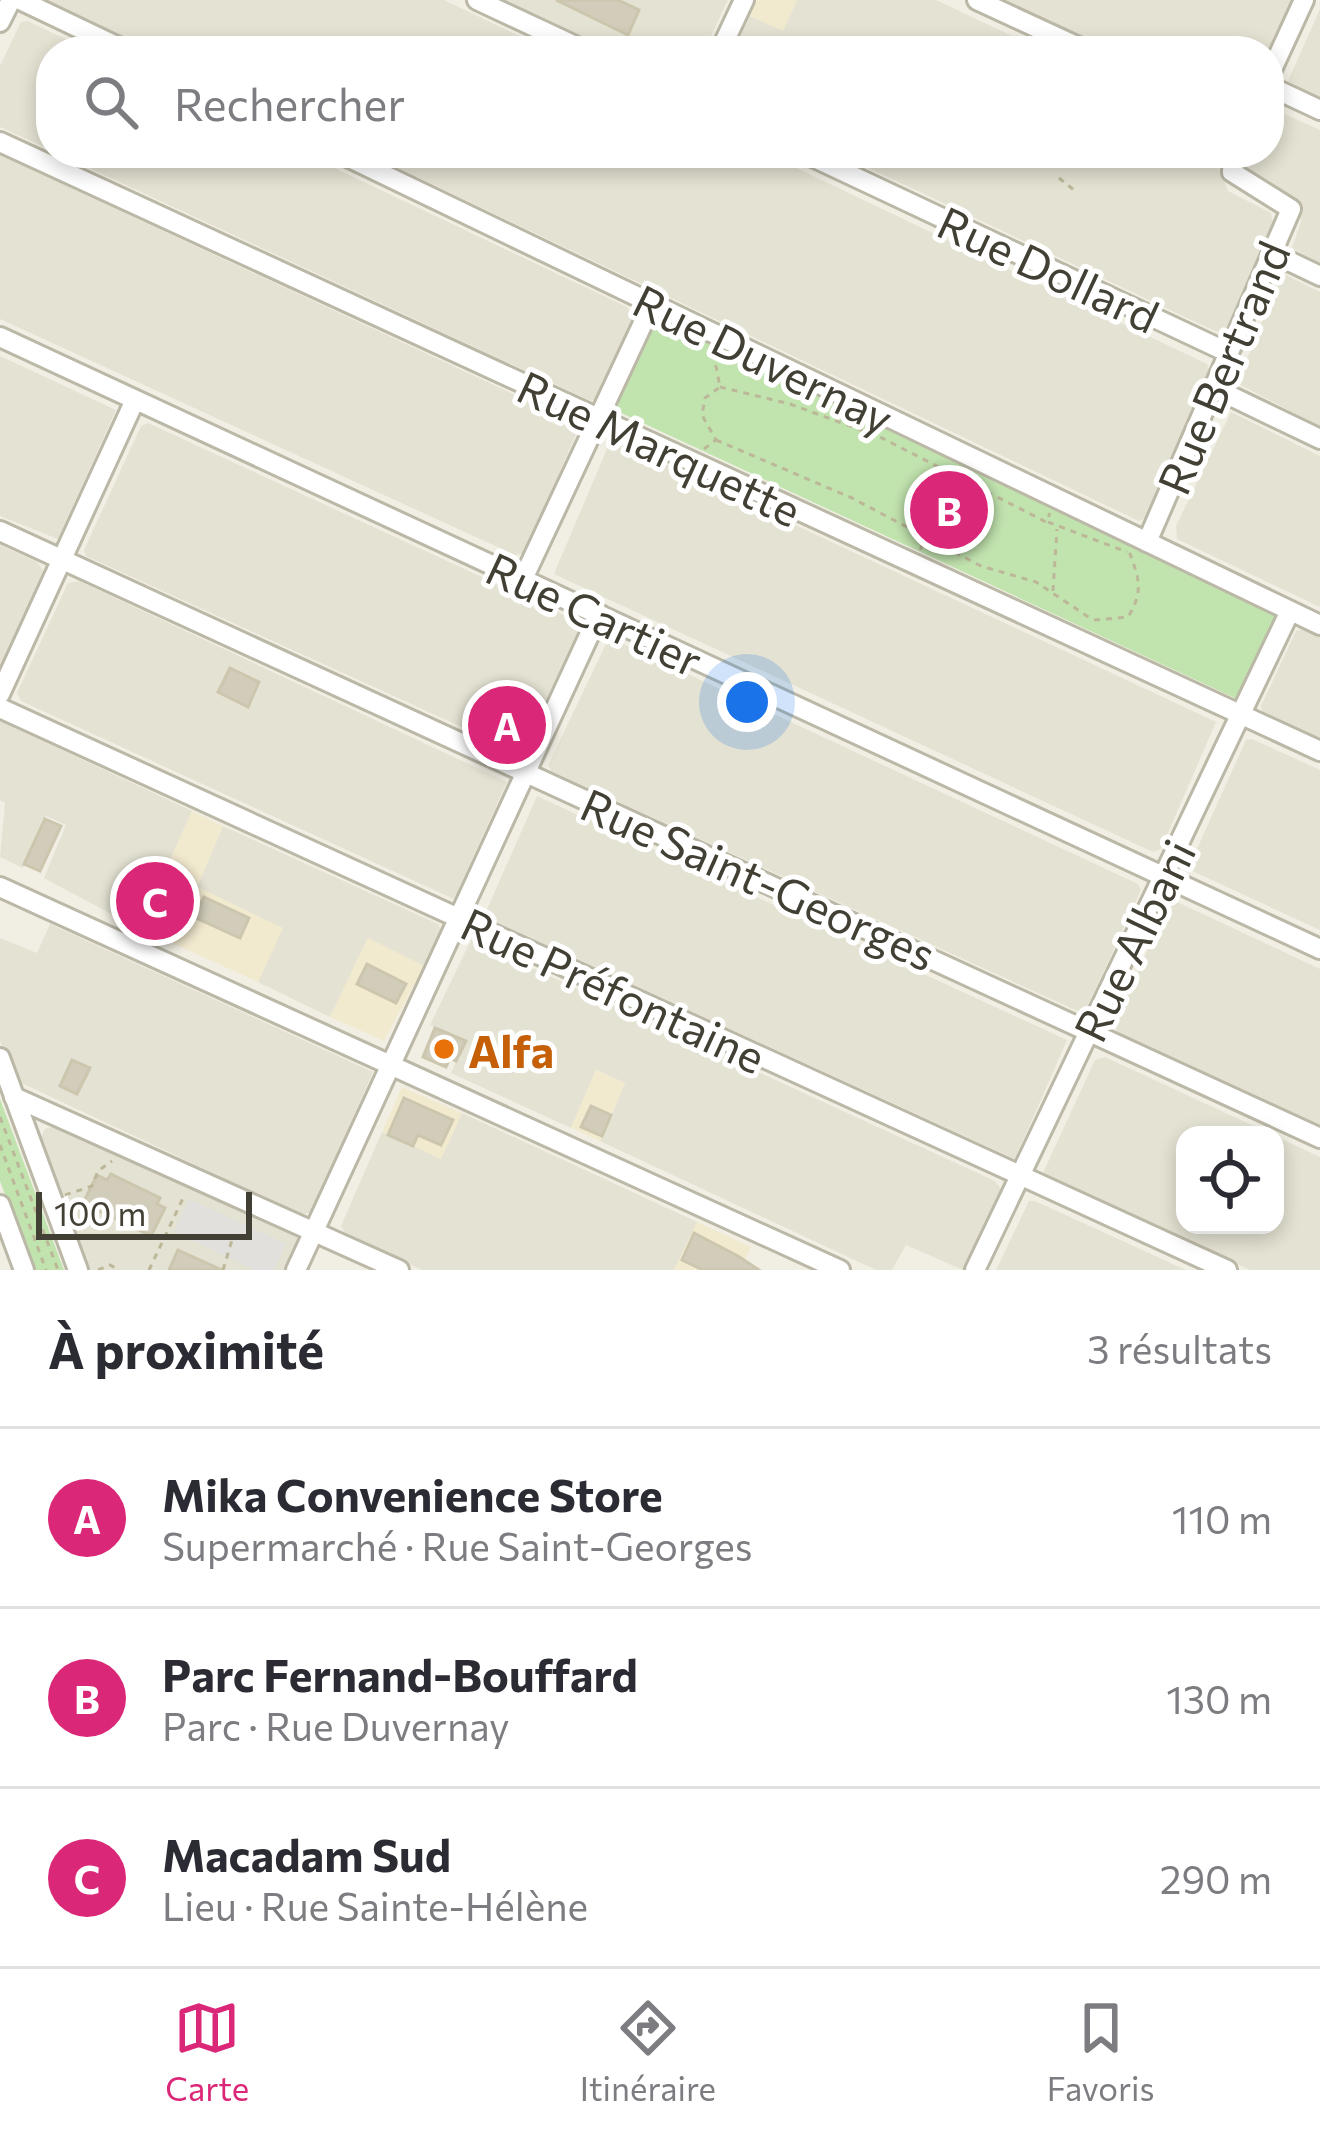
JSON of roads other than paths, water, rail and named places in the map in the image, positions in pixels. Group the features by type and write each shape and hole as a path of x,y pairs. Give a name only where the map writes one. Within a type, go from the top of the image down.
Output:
{"street":[{"path":"0,22 10,0"},
{"path":"20,0 96,36"},
{"path":"478,0 554,36"},
{"path":"727,36 744,0"},
{"path":"977,0 1055,36"},
{"path":"1284,43 1304,0"},
{"path":"1284,93 1320,110"},
{"name":"Rue Marquette","path":"0,142 36,159"},
{"name":"Rue Marquette","path":"56,168 1320,751"},
{"name":"Rue Duvernay","path":"370,168 1058,499 1136,543 1320,625"},
{"name":"Rue Dollard","path":"836,168 1228,352"},
{"name":"Rue Bertrand","path":"1136,543 1214,388 1291,209 1239,182 1232,168"},
{"path":"1272,253 1320,276"},
{"path":"523,579 652,304"},
{"name":"Rue Cartier","path":"0,337 1320,949"},
{"path":"1214,388 1320,439"},
{"path":"0,694 135,400"},
{"name":"Rue Saint-Georges","path":"0,531 1320,1138"},
{"name":"Rue Albani","path":"975,1270 1290,611"},
{"path":"296,1270 598,614"},
{"name":"Rue Préfontaine","path":"0,708 1227,1270"},
{"path":"0,887 839,1270"},
{"path":"0,1058 78,1270"},
{"path":"14,1097 399,1270"},
{"path":"0,1205 6,1236 24,1270"}],"place":[{"name":"Parc Fernand-Bouffard","path":"949,510"},
{"name":"Mika Convenience Store","path":"507,725"},
{"name":"Macadam Sud","path":"155,901"},
{"name":"Alfa","path":"444,1049"}]}
